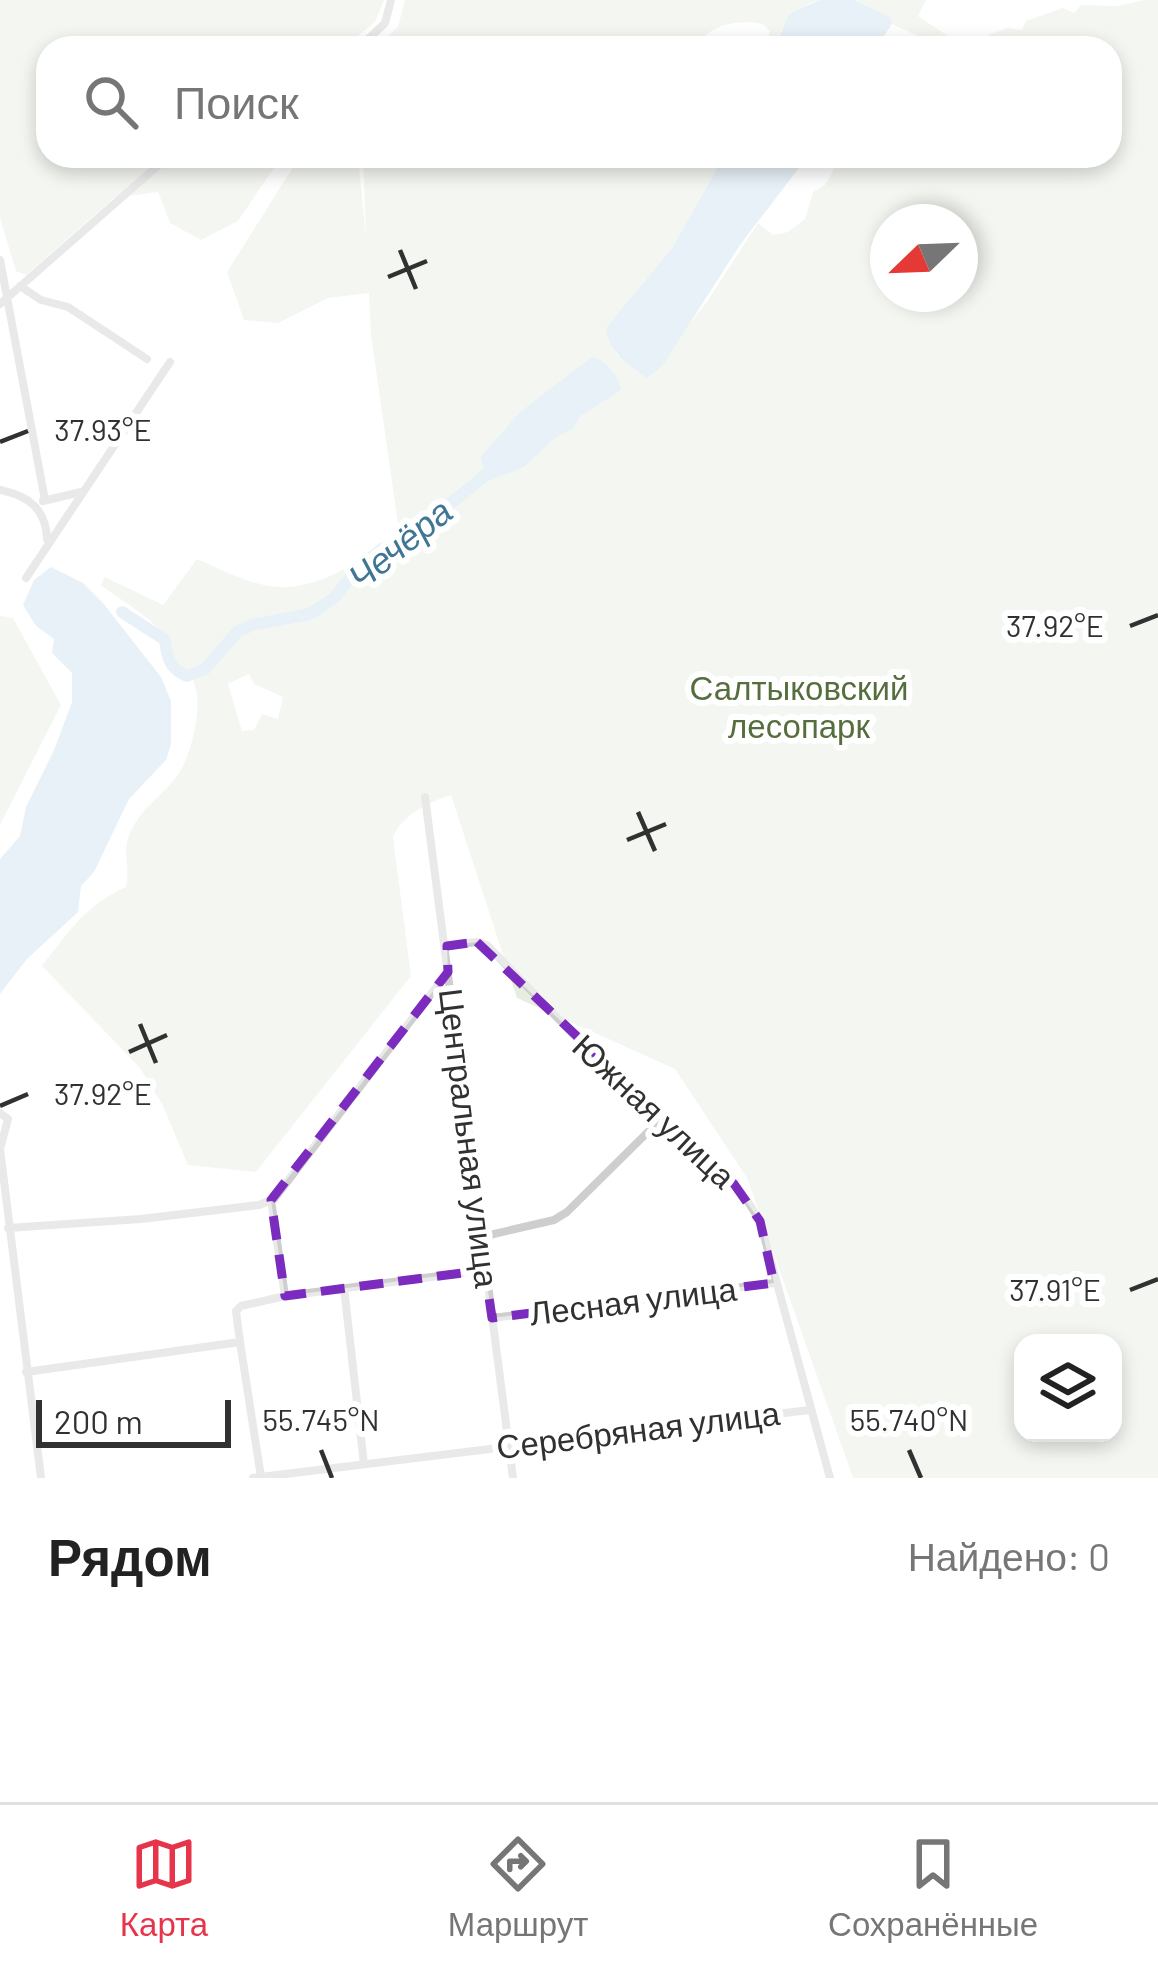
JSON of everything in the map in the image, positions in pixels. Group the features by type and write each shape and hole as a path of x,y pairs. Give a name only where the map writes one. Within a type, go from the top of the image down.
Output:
{"street":[{"path":"371,36 385,23 391,0"},
{"path":"4,300 155,168"},
{"path":"0,261 47,542"},
{"path":"20,286 41,300 68,307 147,359"},
{"path":"26,578 170,362"},
{"path":"0,479 5,491 41,503 86,490"},
{"name":"Центральная улица","path":"424,797 513,1478"},
{"name":"Южная улица","path":"447,946 488,945 658,1122 694,1141 746,1197 760,1221 830,1478"},
{"path":"8,1228 141,1219 271,1200 309,1158 448,972"},
{"path":"4,1116 0,1149 8,1228 41,1478"},
{"path":"481,1237 567,1213 658,1122"},
{"path":"271,1200 285,1296"},
{"path":"257,1478 236,1311 241,1306 485,1270"},
{"name":"Лесная улица","path":"492,1318 774,1283"},
{"path":"344,1288 364,1464"},
{"path":"26,1372 240,1342"},
{"name":"Серебряная улица","path":"257,1478 809,1410"}],"highlighted area":[{"path":"477,942 734,1184 760,1221 774,1283 492,1318 485,1270 285,1296 271,1200 448,972 447,946"}],"green space":[{"path":"0,0 384,0 375,22 358,36 36,36 36,168 274,168 238,221 201,240 170,223 158,192 114,198 26,275 16,271 0,218"},
{"path":"405,0 820,0 790,18 779,36 769,36 763,24 744,22 706,36 388,36 398,27"},
{"path":"856,0 926,0 918,16 948,36 918,36 892,24 889,17"},
{"name":"Салтыковский лесопарк","path":"1158,0 1158,1478 853,1478 747,1178 675,1069 517,998 451,795 410,816 393,837 411,976 256,1172 188,1165 162,1104 140,1068 42,966 89,911 126,887 130,833 182,768 196,722 197,697 190,675 175,661 160,631 101,585 105,577 163,605 197,559 260,584 298,586 352,565 399,531 369,293 328,298 278,323 244,320 227,272 292,168 359,168 366,238 363,168 717,168 672,248 606,329 616,354 647,378 706,303 758,223 773,235 788,232 805,219 813,192 825,185 834,168 1122,168 1122,36 988,35 1008,28 1022,30 1026,21 1063,8 1074,13 1081,5","holes":["579,370 617,390 524,466 511,469 480,459","249,674 254,684 283,697 278,719 262,714 254,730 242,731 228,684"]},
{"path":"0,616 13,618 61,705 0,825"}],"water":[{"path":"820,0 855,0 890,17 892,24 884,36 779,36 789,14"},
{"path":"717,168 799,168 740,245 663,365 647,378 615,351 606,328 672,248"},
{"path":"592,357 611,369 621,390 581,416 573,429 555,438 524,467 489,481 480,458 520,412"},
{"path":"51,567 83,583 103,603 161,677 171,701 171,744 166,760 129,799 94,872 81,886 78,912 27,959 0,994 0,859 20,836 26,807 72,702 72,673 52,653 54,639 36,626 23,605 34,580"}],"waterway":[{"name":"Чечёра","path":"122,612 165,640 170,662 181,673 187,676 205,669 237,632 310,614 334,598 357,569 382,549 425,530 499,464"}]}
